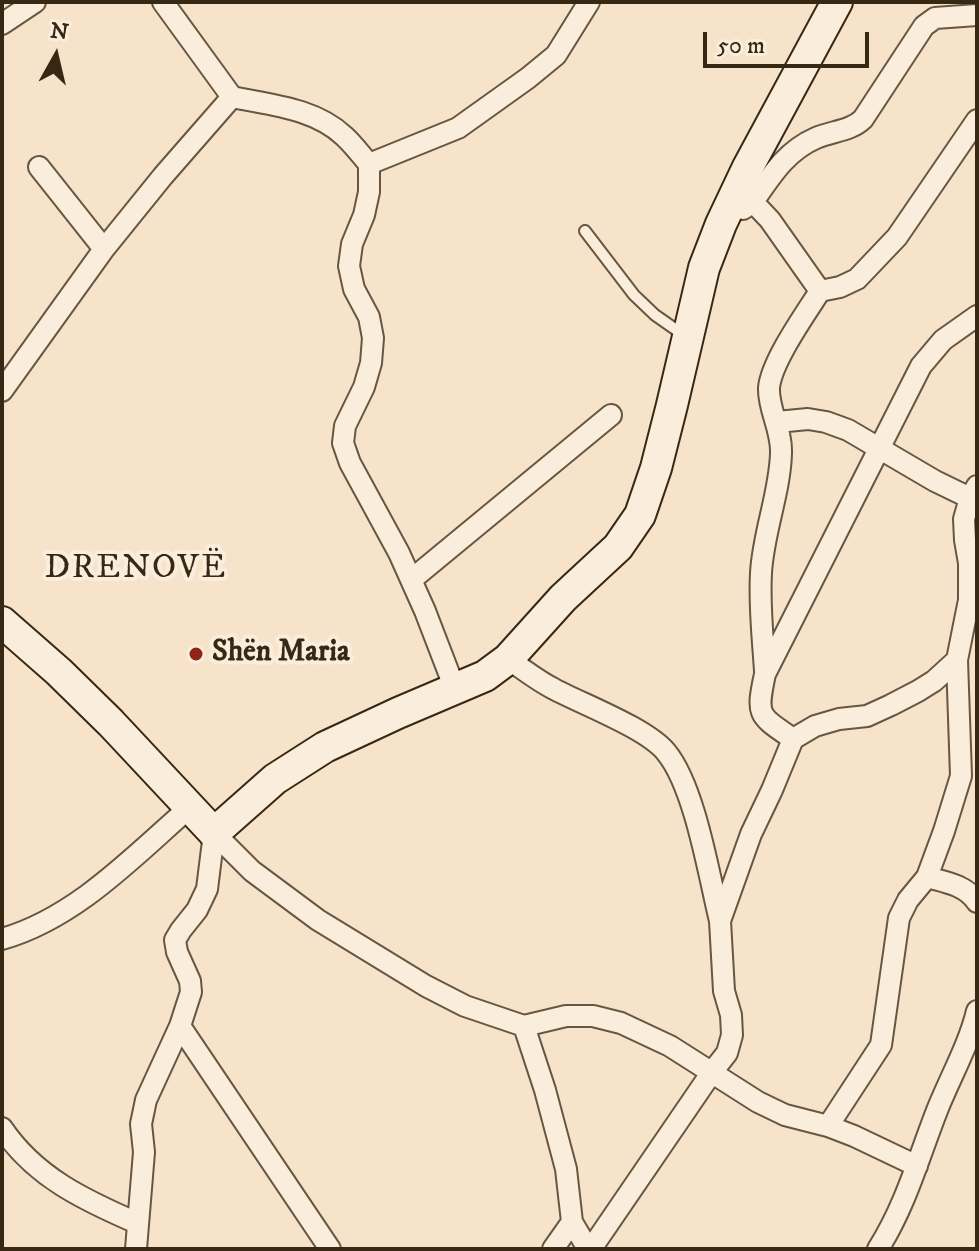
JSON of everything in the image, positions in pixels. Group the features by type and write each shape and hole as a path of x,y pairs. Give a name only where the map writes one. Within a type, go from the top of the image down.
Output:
{"street":[{"path":"2,24 35,2"},
{"path":"163,2 232,97 300,111 326,123 344,135 369,164 369,192 352,244 349,266 354,289 369,317 373,338 371,363 364,387 345,426 343,443 350,463 399,553 455,689"},
{"path":"369,164 458,128 528,78 556,55 589,2"},
{"path":"136,1249 144,1152 141,1124 146,1100 180,1026 191,992 175,940 197,910 207,889 214,833 299,762 383,720 485,676 508,659 563,598 618,547 640,515 656,468 704,268 721,224 748,167 837,2"},
{"path":"721,224 753,202 782,161 797,148 814,139 856,127 924,26 935,18 977,15"},
{"path":"2,391 104,249 232,97"},
{"path":"793,739 762,716 760,708 765,674 761,572 781,455 781,435 769,388 773,374 788,341 820,291 857,279 897,237 973,134"},
{"path":"39,167 104,249"},
{"path":"753,202 770,220 820,291"},
{"path":"765,674 921,366 943,340 977,316"},
{"path":"411,580 611,415"},
{"path":"777,422 808,419 826,422 848,430 935,481 973,492 964,519 969,600 957,660 961,776"},
{"path":"3,625 90,703 252,871 283,896 426,986 465,1006 524,1026 566,1016 593,1016 621,1023 670,1046 758,1102 785,1115 854,1136 917,1166"},
{"path":"508,659 551,687 646,735 665,750 677,767 693,811 720,921 724,991 731,1015 732,1035 727,1053 590,1249 572,1222 566,1169 524,1026"},
{"path":"720,921 751,834 793,739 815,726 867,716 891,705 926,686 957,660"},
{"path":"828,1126 881,1045 899,918 908,900 927,877 961,776 977,754"},
{"path":"2,939 71,906 102,884 190,807"},
{"path":"927,877 958,885 977,902"},
{"path":"878,1249 904,1199 977,1011"},
{"path":"180,1026 330,1249"},
{"path":"2,1128 30,1162 56,1183 137,1223"},
{"path":"554,1247 572,1222"},
{"path":"554,1247 578,1249"}],"lane":[{"path":"585,231 634,295 687,338"}],"place":[{"name":"Shën Maria","path":"196,654"}],"district":[{"name":"DRENOVË","path":"136,570"}]}
